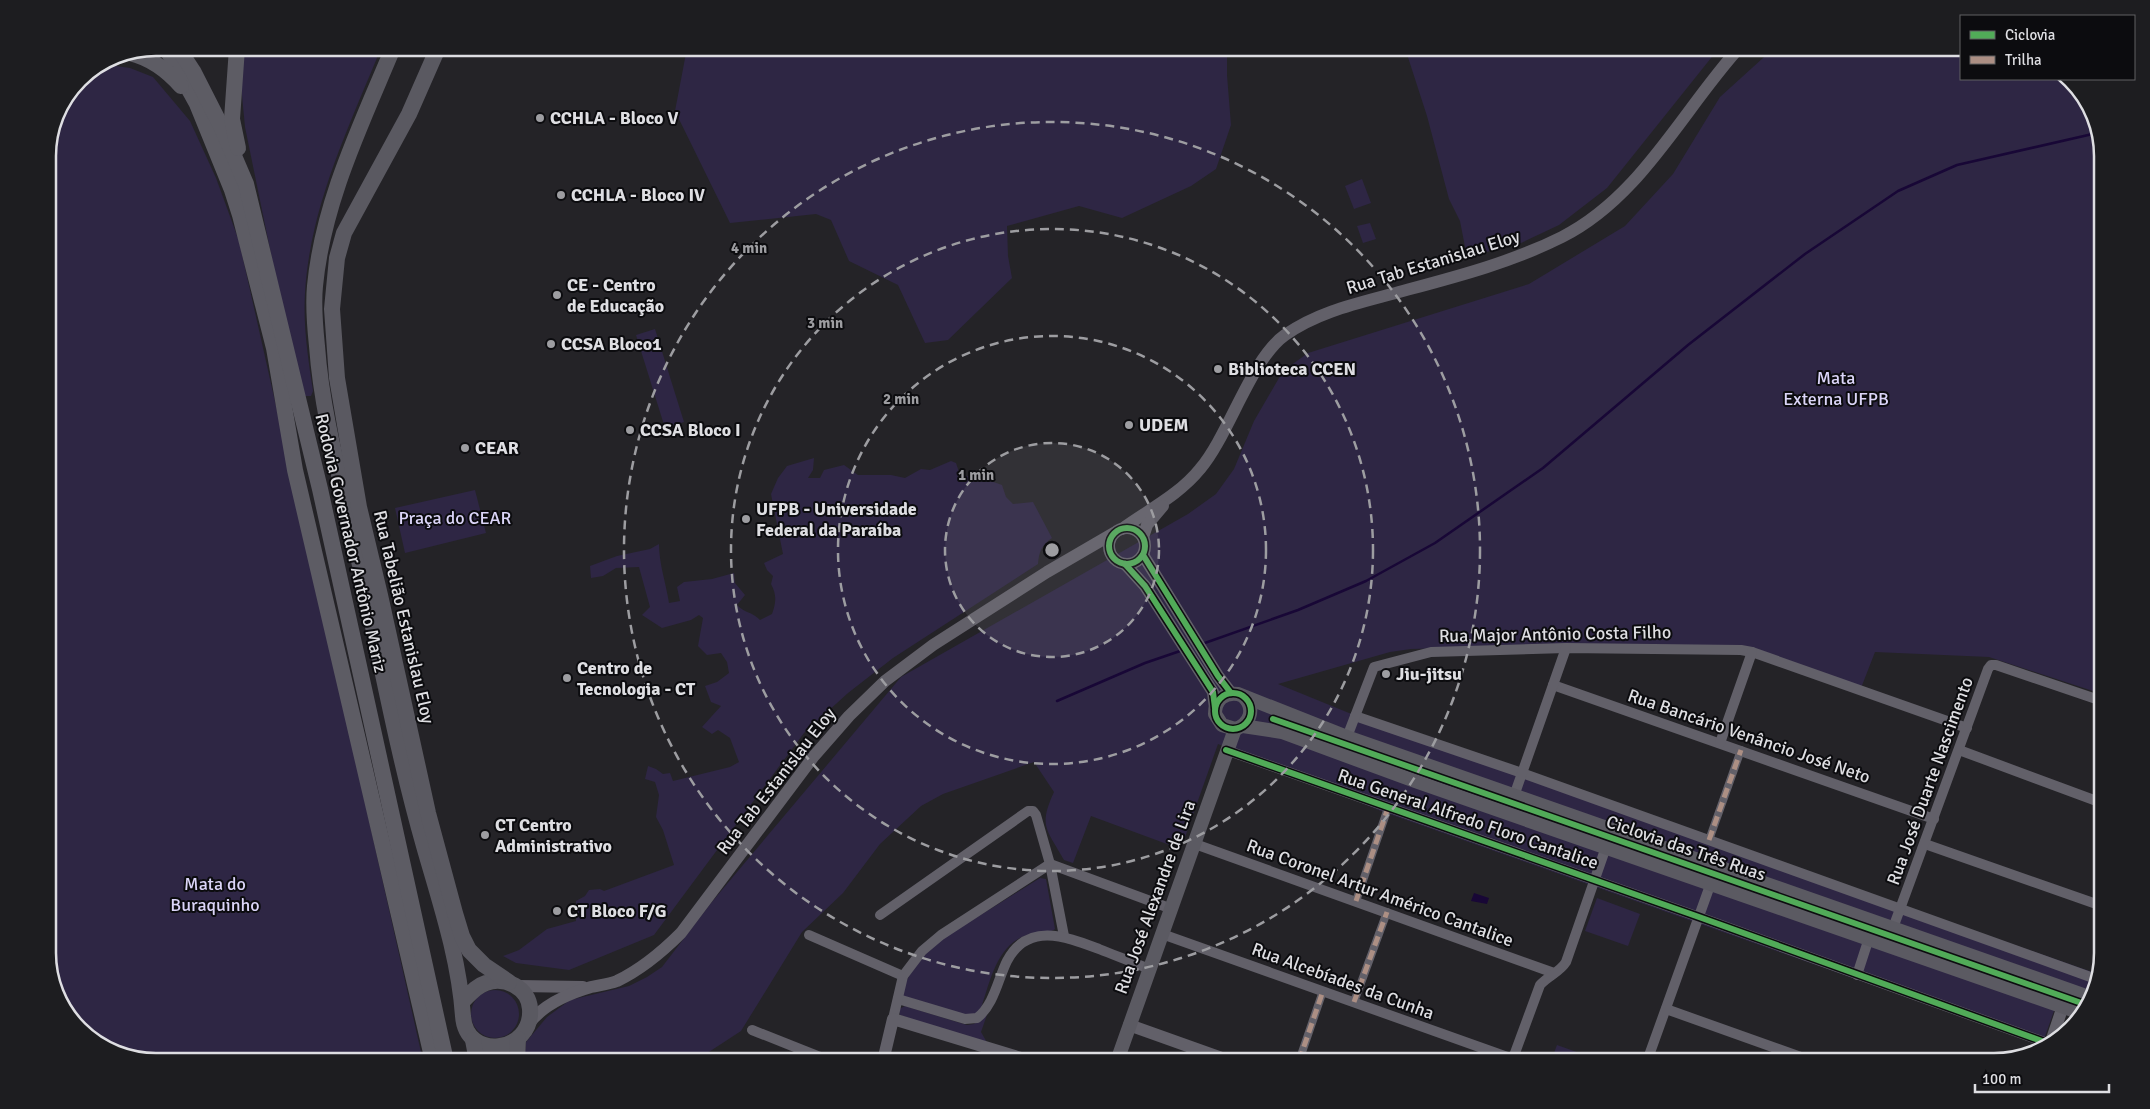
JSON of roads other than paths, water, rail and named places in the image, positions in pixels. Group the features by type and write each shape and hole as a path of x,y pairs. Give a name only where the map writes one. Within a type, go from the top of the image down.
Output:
{"highway":[{"name":"Rodovia Governador Antônio Mariz","path":"171,56 198,104 232,190 274,348 295,470 431,1053"},
{"name":"Rodovia Governador Antônio Mariz","path":"183,56 222,128 246,184 320,489 444,1053"},
{"path":"236,56 232,119 246,184"},
{"path":"145,57 171,75 198,104"}],"main road":[{"name":"Rua Tabelião Estanislau Eloy","path":"391,56 353,143 326,217 315,288 314,318 325,414 416,816 450,938 463,1002"},
{"name":"Rua Tabelião Estanislau Eloy","path":"434,56 398,136 344,233 337,258 332,309 337,378 359,506 428,813 455,913 462,936 469,950 484,965 514,985"},
{"path":"1226,722 1247,722 1251,712 1250,706 1238,695 1220,698 1226,722 1227,748"},
{"name":"Rua General Alfredo Floro Cantalice","path":"1238,695 1347,737 2084,995"},
{"name":"Rua General Alfredo Floro Cantalice","path":"1226,722 1282,732 1424,784 2075,1011"},
{"name":"Rua José Alexandre de Lira","path":"1120,1053 1195,844 1227,748"},
{"path":"475,1053 473,1040 466,1031 463,1002 475,988 484,983 494,981 514,985 524,993 530,1010 522,1034 519,1053"},
{"path":"2063,1006 2069,990"},
{"path":"473,1040 490,1047 500,1047 522,1034"}],"street":[{"name":"Rua Tab Estanislau Eloy","path":"522,1034 534,1017 542,1010 569,995 590,987 615,982 638,969 661,952 681,933 814,756 849,716 885,681 933,645 1075,555 1118,531 1188,483 1201,468 1218,442 1258,369 1283,336 1325,313 1475,272 1523,255 1564,236 1599,212 1627,189 1652,159 1716,73 1732,56"},
{"name":"Rua Tab Estanislau Eloy","path":"1143,537 1147,525 1171,496"},
{"path":"1125,564 1135,562 1143,555 1145,546 1143,537 1136,530 1118,531 1109,542 1110,551 1115,560 1125,564 1145,586 1208,683 1226,722"},
{"name":"Rua Tab Estanislau Eloy","path":"1075,555 1096,550 1110,551"},
{"path":"1143,555 1218,676 1238,695"},
{"path":"1514,796 1566,648"},
{"name":"Rua Major Antônio Costa Filho","path":"1347,737 1374,667 1431,652 1566,648 1741,650 1752,652 1968,728"},
{"path":"1720,743 1752,652"},
{"name":"Rua José Duarte Nascimento","path":"1893,928 1991,665 1996,665 2094,698"},
{"name":"Rua Bancário Venâncio José Neto","path":"1553,685 1934,819"},
{"path":"1355,716 1522,773 2090,978"},
{"name":"Rua General Alfredo Floro Cantalice","path":"1227,748 1388,808 1699,917 2041,1041"},
{"path":"1709,840 1741,750"},
{"path":"1959,750 2094,800"},
{"path":"1424,784 1430,766"},
{"path":"1356,901 1388,808"},
{"path":"880,915 1028,811 1036,815 1050,864 1064,936"},
{"name":"Rua Coronel Artur Américo Cantalice","path":"1195,844 1554,973"},
{"path":"1925,844 2094,903"},
{"path":"1515,1053 1540,985 1562,968 1566,962 1606,847"},
{"path":"1050,864 1172,908"},
{"path":"885,1053 903,976 922,951 940,935 1050,864"},
{"path":"1650,1053 1716,866"},
{"path":"1354,1002 1386,912"},
{"name":"Rua Alcebíades da Cunha","path":"1162,934 1493,1053"},
{"path":"809,935 903,976"},
{"path":"898,999 965,1019 977,1018 988,1006 1008,960 1020,944 1026,940 1046,935 1064,936 1150,969"},
{"path":"1858,974 1869,938"},
{"name":"Rua Tab Estanislau Eloy","path":"514,985 590,987"},
{"path":"1302,1053 1323,991"},
{"path":"2054,1033 2063,1006"},
{"path":"1666,1010 1787,1053"},
{"path":"893,1019 1002,1053"},
{"path":"1129,1026 1205,1053"},
{"path":"752,1030 808,1053"}],"waterway":[{"path":"1202,644 1298,610 1366,581 1435,543 1543,468 1688,345 1805,254 1898,191 1957,165 2091,134"},
{"path":"1057,701 1145,663 1183,650"}],"place":[{"name":"CCHLA - Bloco V","path":"540,118"},
{"name":"CCHLA - Bloco IV","path":"561,195"},
{"name":"CE - Centro de Educação","path":"557,295"},
{"name":"CCSA Bloco1","path":"551,344"},
{"name":"Biblioteca CCEN","path":"1218,369"},
{"name":"UDEM","path":"1129,425"},
{"name":"CCSA Bloco I","path":"630,430"},
{"name":"CEAR","path":"465,448"},
{"name":"UFPB - Universidade Federal da Paraíba","path":"746,519"},
{"name":"Jiu-jitsu","path":"1386,674"},
{"name":"Centro de Tecnologia - CT","path":"567,678"},
{"name":"CT Centro Administrativo","path":"485,835"},
{"name":"CT Bloco F/G","path":"557,911"}],"park label":[{"name":"Mata Externa UFPB","path":"1836,388"},
{"name":"Praça do CEAR","path":"455,518"},
{"name":"Mata do Buraquinho","path":"215,894"}]}
